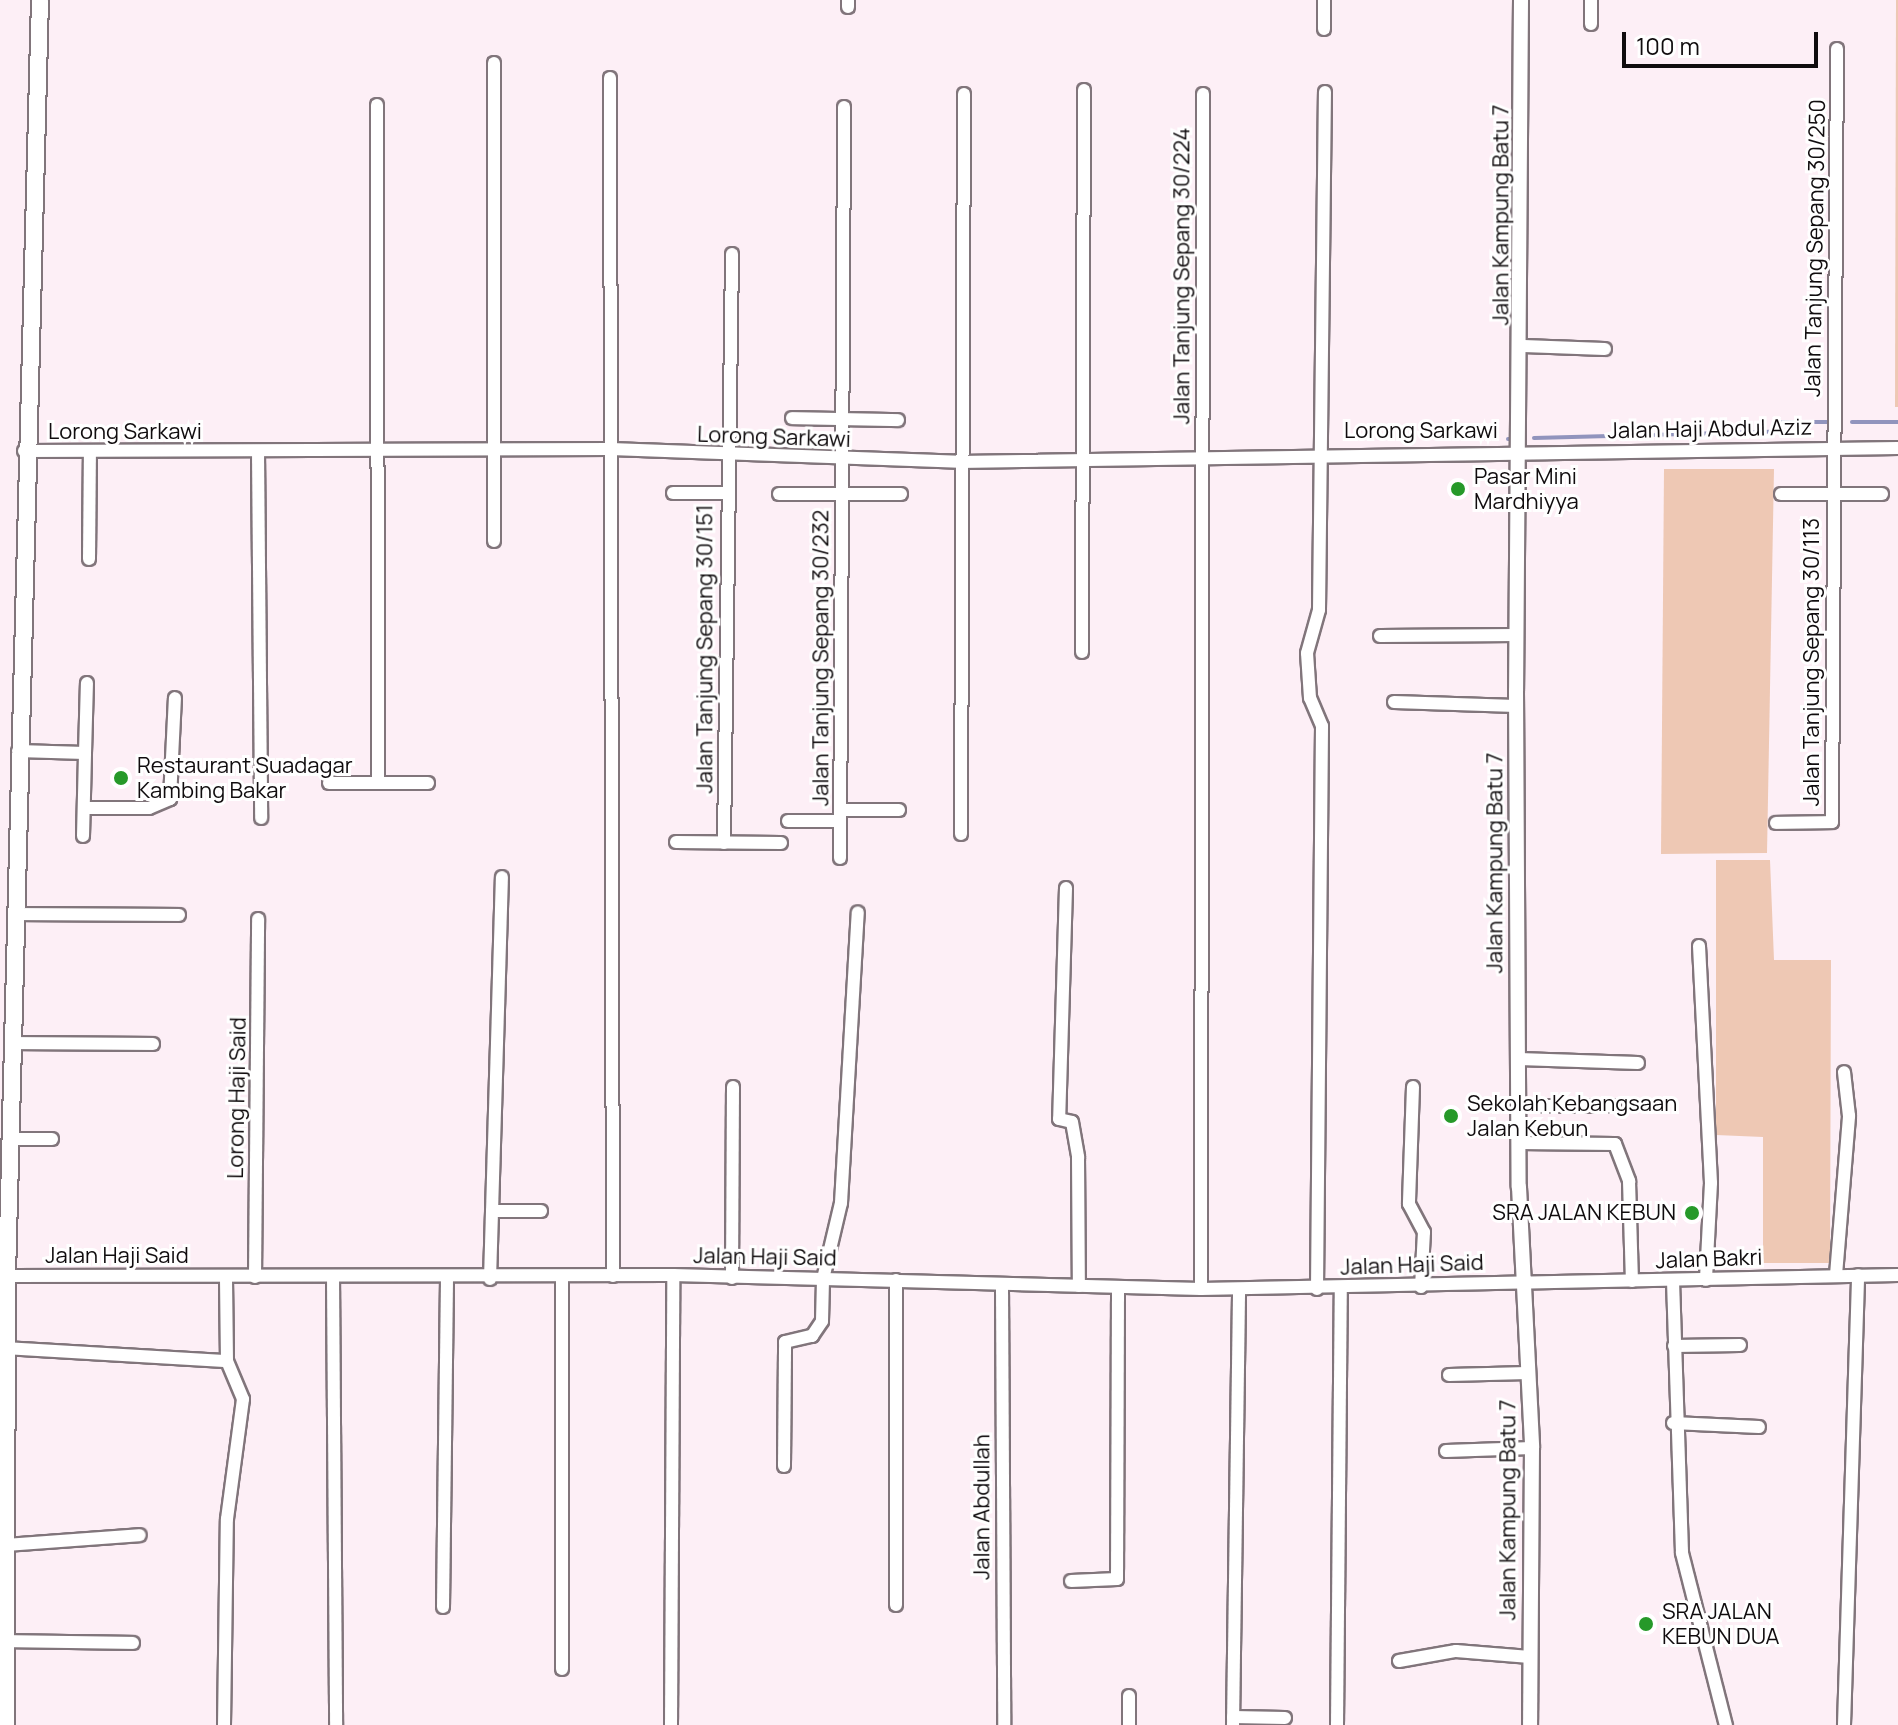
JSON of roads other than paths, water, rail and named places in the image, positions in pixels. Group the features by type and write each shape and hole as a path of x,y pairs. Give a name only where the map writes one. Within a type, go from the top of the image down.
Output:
{"main road":[{"path":"6,1725 7,1276 24,451 40,0"}],"street":[{"path":"1324,0 1324,29"},
{"name":"Jalan Kampung Batu 7","path":"1521,0 1523,346 1516,706 1519,1143 1522,1281 1532,1448 1530,1725"},
{"path":"1591,0 1591,24"},
{"name":"Jalan Tanjung Sepang 30/250","path":"1833,447 1837,49"},
{"path":"494,63 494,541"},
{"path":"610,78 613,1276"},
{"path":"1082,652 1080,460 1084,90"},
{"path":"1317,1289 1322,726 1307,653 1319,610 1325,92"},
{"path":"961,834 959,462 964,94"},
{"name":"Jalan Tanjung Sepang 30/224","path":"1201,1289 1203,94"},
{"path":"377,105 378,783"},
{"name":"Jalan Tanjung Sepang 30/232","path":"840,858 844,107"},
{"path":"479,158 494,158"},
{"name":"Jalan Tanjung Sepang 30/151","path":"724,843 725,493 732,254"},
{"path":"1523,346 1605,349"},
{"path":"792,418 898,420"},
{"name":"Jalan Tanjung Sepang 30/113","path":"1776,823 1832,822 1833,447"},
{"name":"Jalan Haji Abdul Aziz","path":"1522,451 1898,448"},
{"name":"Lorong Sarkawi","path":"24,451 611,449 726,456 959,462 1200,459 1323,451 1522,451"},
{"path":"89,559 90,452"},
{"path":"258,452 261,818"},
{"path":"673,493 725,493"},
{"path":"779,494 901,494"},
{"name":"Jalan Tanjung Sepang 30/113","path":"1781,494 1882,494"},
{"path":"1380,636 1516,635"},
{"path":"83,836 87,683"},
{"path":"84,808 149,808 170,799 175,698"},
{"path":"1394,702 1516,706"},
{"path":"18,751 85,753"},
{"path":"329,783 428,783"},
{"path":"788,821 899,810"},
{"path":"676,842 781,843"},
{"path":"490,1279 502,877"},
{"path":"1066,888 1059,1119 1072,1122 1078,1157 1079,1286"},
{"path":"784,1466 785,1342 816,1333 823,1279 841,1203 858,912"},
{"path":"15,914 179,915"},
{"name":"Lorong Haji Said","path":"255,1277 258,919"},
{"path":"1699,946 1711,1183 1706,1280"},
{"path":"12,1043 153,1044"},
{"path":"1519,1059 1638,1063"},
{"path":"1836,1275 1849,1116 1844,1072"},
{"path":"732,1278 733,1087"},
{"path":"1413,1087 1409,1204 1424,1232 1421,1287"},
{"path":"1519,1106 1615,1106"},
{"path":"11,1139 52,1139"},
{"path":"1519,1143 1615,1144 1629,1181 1632,1281"},
{"path":"492,1211 541,1211"},
{"path":"671,1725 673,1275"},
{"name":"Jalan Haji Said","path":"7,1276 490,1279 673,1275 896,1280 1002,1288 1201,1289 1421,1287 1522,1281"},
{"path":"1844,1725 1858,1275"},
{"name":"Jalan Bakri","path":"1522,1281 1673,1281 1898,1275"},
{"path":"224,1725 227,1519 243,1399 227,1361 226,1277"},
{"path":"333,1277 336,1725"},
{"path":"562,1277 562,1669"},
{"path":"443,1607 447,1278"},
{"path":"896,1280 896,1605"},
{"path":"1673,1281 1673,1423 1682,1553 1726,1725"},
{"path":"1071,1581 1117,1579 1118,1287"},
{"name":"Jalan Abdullah","path":"1002,1288 1004,1725"},
{"path":"1337,1725 1341,1288"},
{"path":"1239,1289 1233,1721 1285,1718"},
{"path":"1674,1346 1740,1345"},
{"path":"6,1348 227,1361"},
{"path":"1449,1375 1528,1373"},
{"path":"1673,1423 1759,1427"},
{"path":"1446,1451 1532,1448"},
{"path":"5,1545 140,1535"},
{"path":"5,1641 133,1643"},
{"path":"1399,1661 1456,1651 1530,1657"},
{"path":"1129,1696 1129,1725"}],"waterway":[{"path":"1534,438 1770,432 1780,422 1828,422"},
{"path":"1852,422 1898,422"}],"place":[{"name":"Pasar Mini Mardhiyya","path":"1458,489"},
{"name":"Restaurant Suadagar Kambing Bakar","path":"121,778"},
{"name":"Sekolah Kebangsaan Jalan Kebun","path":"1451,1116"},
{"name":"SRA JALAN KEBUN","path":"1692,1213"},
{"name":"SRA JALAN KEBUN DUA","path":"1646,1624"}]}
